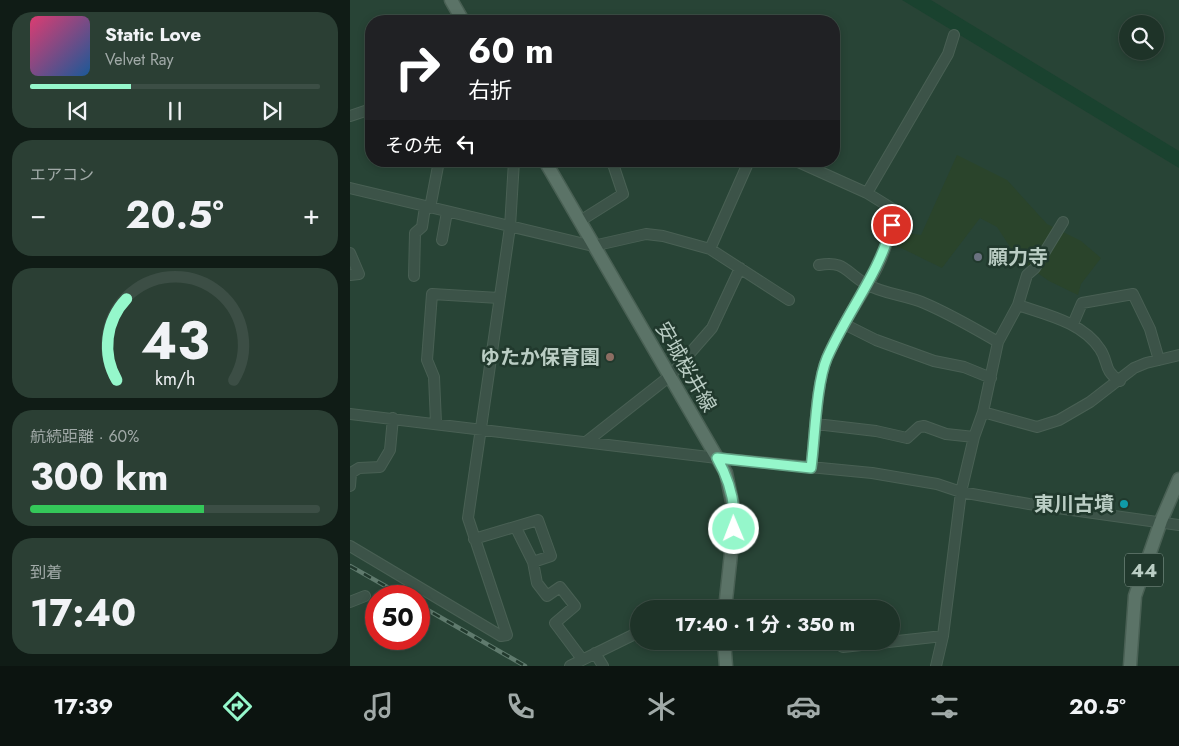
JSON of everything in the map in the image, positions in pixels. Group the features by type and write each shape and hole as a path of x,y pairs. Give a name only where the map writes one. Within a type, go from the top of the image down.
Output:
{"main road":[{"path":"451,0 460,15"},
{"name":"安城桜井線","path":"548,167 670,376 717,458 729,483 735,516 726,600"},
{"name":"44","path":"1130,666 1135,596 1160,521 1179,479"},
{"path":"725,650 726,666"}],"street":[{"path":"866,193 948,54 954,35"},
{"path":"350,116 365,111"},
{"path":"414,276 415,233 422,227 438,167"},
{"path":"350,546 504,636 508,632 474,540 468,518 510,227 514,167"},
{"path":"580,221 623,194 614,167"},
{"path":"710,249 746,167"},
{"path":"809,167 866,193 896,211 887,243 826,360 821,380 811,468"},
{"path":"350,188 593,246 646,234 663,236 710,249 789,300"},
{"path":"442,240 447,212"},
{"path":"936,666 942,636 961,492 974,437 983,412 998,342 1018,306 1028,275 1035,268 1063,222"},
{"path":"350,253 358,274 350,275"},
{"path":"820,265 830,263 841,265 866,285 922,302 966,322 998,342"},
{"path":"586,442 670,376 712,328 740,268"},
{"path":"436,423 434,377 427,360 432,294 499,298"},
{"path":"1073,324 1082,303 1132,294 1150,329 1159,360"},
{"path":"1018,306 1073,324 1101,350 1110,375 1120,381"},
{"path":"844,324 876,340 934,361 964,367 990,378"},
{"path":"983,412 1037,427 1059,420 1090,402 1120,381 1134,368 1179,355"},
{"path":"350,414 717,458 872,473 937,484 961,492 1029,504 1179,525"},
{"path":"350,486 351,473 359,468 380,467 390,450 393,418"},
{"path":"816,424 876,431 907,438 918,427 924,426 946,434 974,437"},
{"path":"474,540 538,520 551,556 533,562"},
{"path":"516,528 533,562 536,582 547,596 560,587 575,606 555,622 582,659"},
{"path":"350,602 365,596"},
{"path":"570,666 630,636"},
{"path":"900,641 942,636"},
{"path":"595,653 603,666"}],"shaded area":[{"path":"902,0 931,0 1179,151 1179,168"},
{"path":"957,155 1007,180 1047,224 1081,241 1101,258 1081,284 1078,295 1049,281 1018,259 997,227 980,218 942,268 893,244 899,232 921,235"}],"railway":[{"path":"350,566 384,585"},
{"path":"430,611 525,666"}],"place":[{"name":"願力寺","path":"978,257"},
{"name":"ゆたか保育園","path":"610,357"},
{"name":"東川古墳","path":"1124,504"}],"route":[{"path":"734,529 735,516 732,493 726,474 717,458 811,468 821,380 826,360 844,324 866,285 871,280 887,243 892,225"}]}
